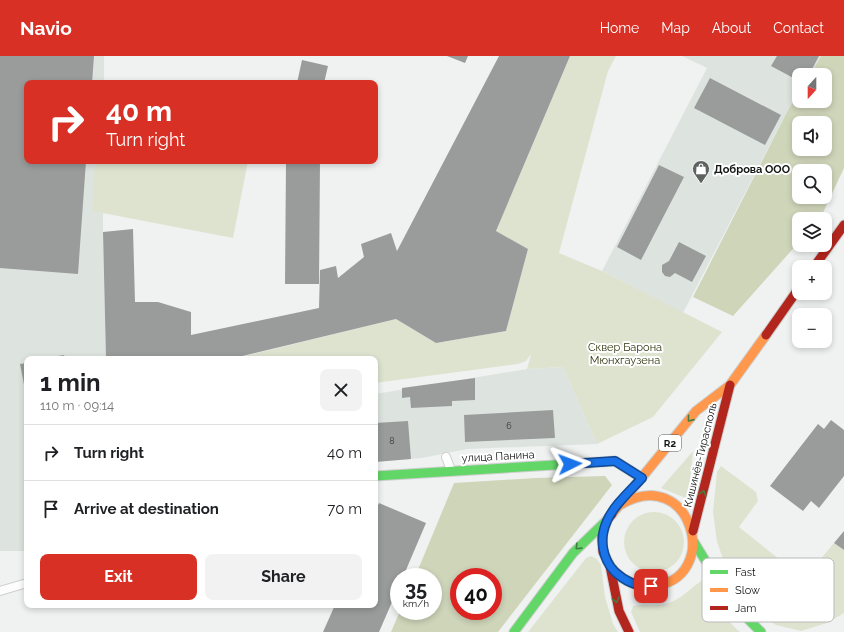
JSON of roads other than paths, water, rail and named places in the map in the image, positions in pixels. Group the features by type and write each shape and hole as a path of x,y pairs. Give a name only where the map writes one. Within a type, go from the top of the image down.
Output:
{"main road":[{"path":"819,260 844,225"},
{"name":"R2","path":"629,632 619,611 610,566 603,552 602,536 607,520 696,411 730,385 792,298"},
{"name":"Кишинёв-Тирасполь","path":"693,531 730,385"},
{"name":"улица Панина","path":"378,476 615,461 642,478"},
{"path":"616,508 630,499 645,495 661,497 676,504 686,516 693,531"},
{"path":"514,632 573,553 607,520"},
{"name":"R2","path":"693,531 694,542 704,558"},
{"path":"610,566 624,580 642,586 661,585 678,576 690,560 694,542"},
{"name":"R2","path":"751,622 761,632"}],"lane":[{"path":"446,457 451,471"},
{"path":"0,591 24,584"}],"place":[{"name":"Доброва ООО","path":"701,184"}],"park label":[{"name":"Сквер Барона Мюнхгаузена","path":"625,353"}]}
